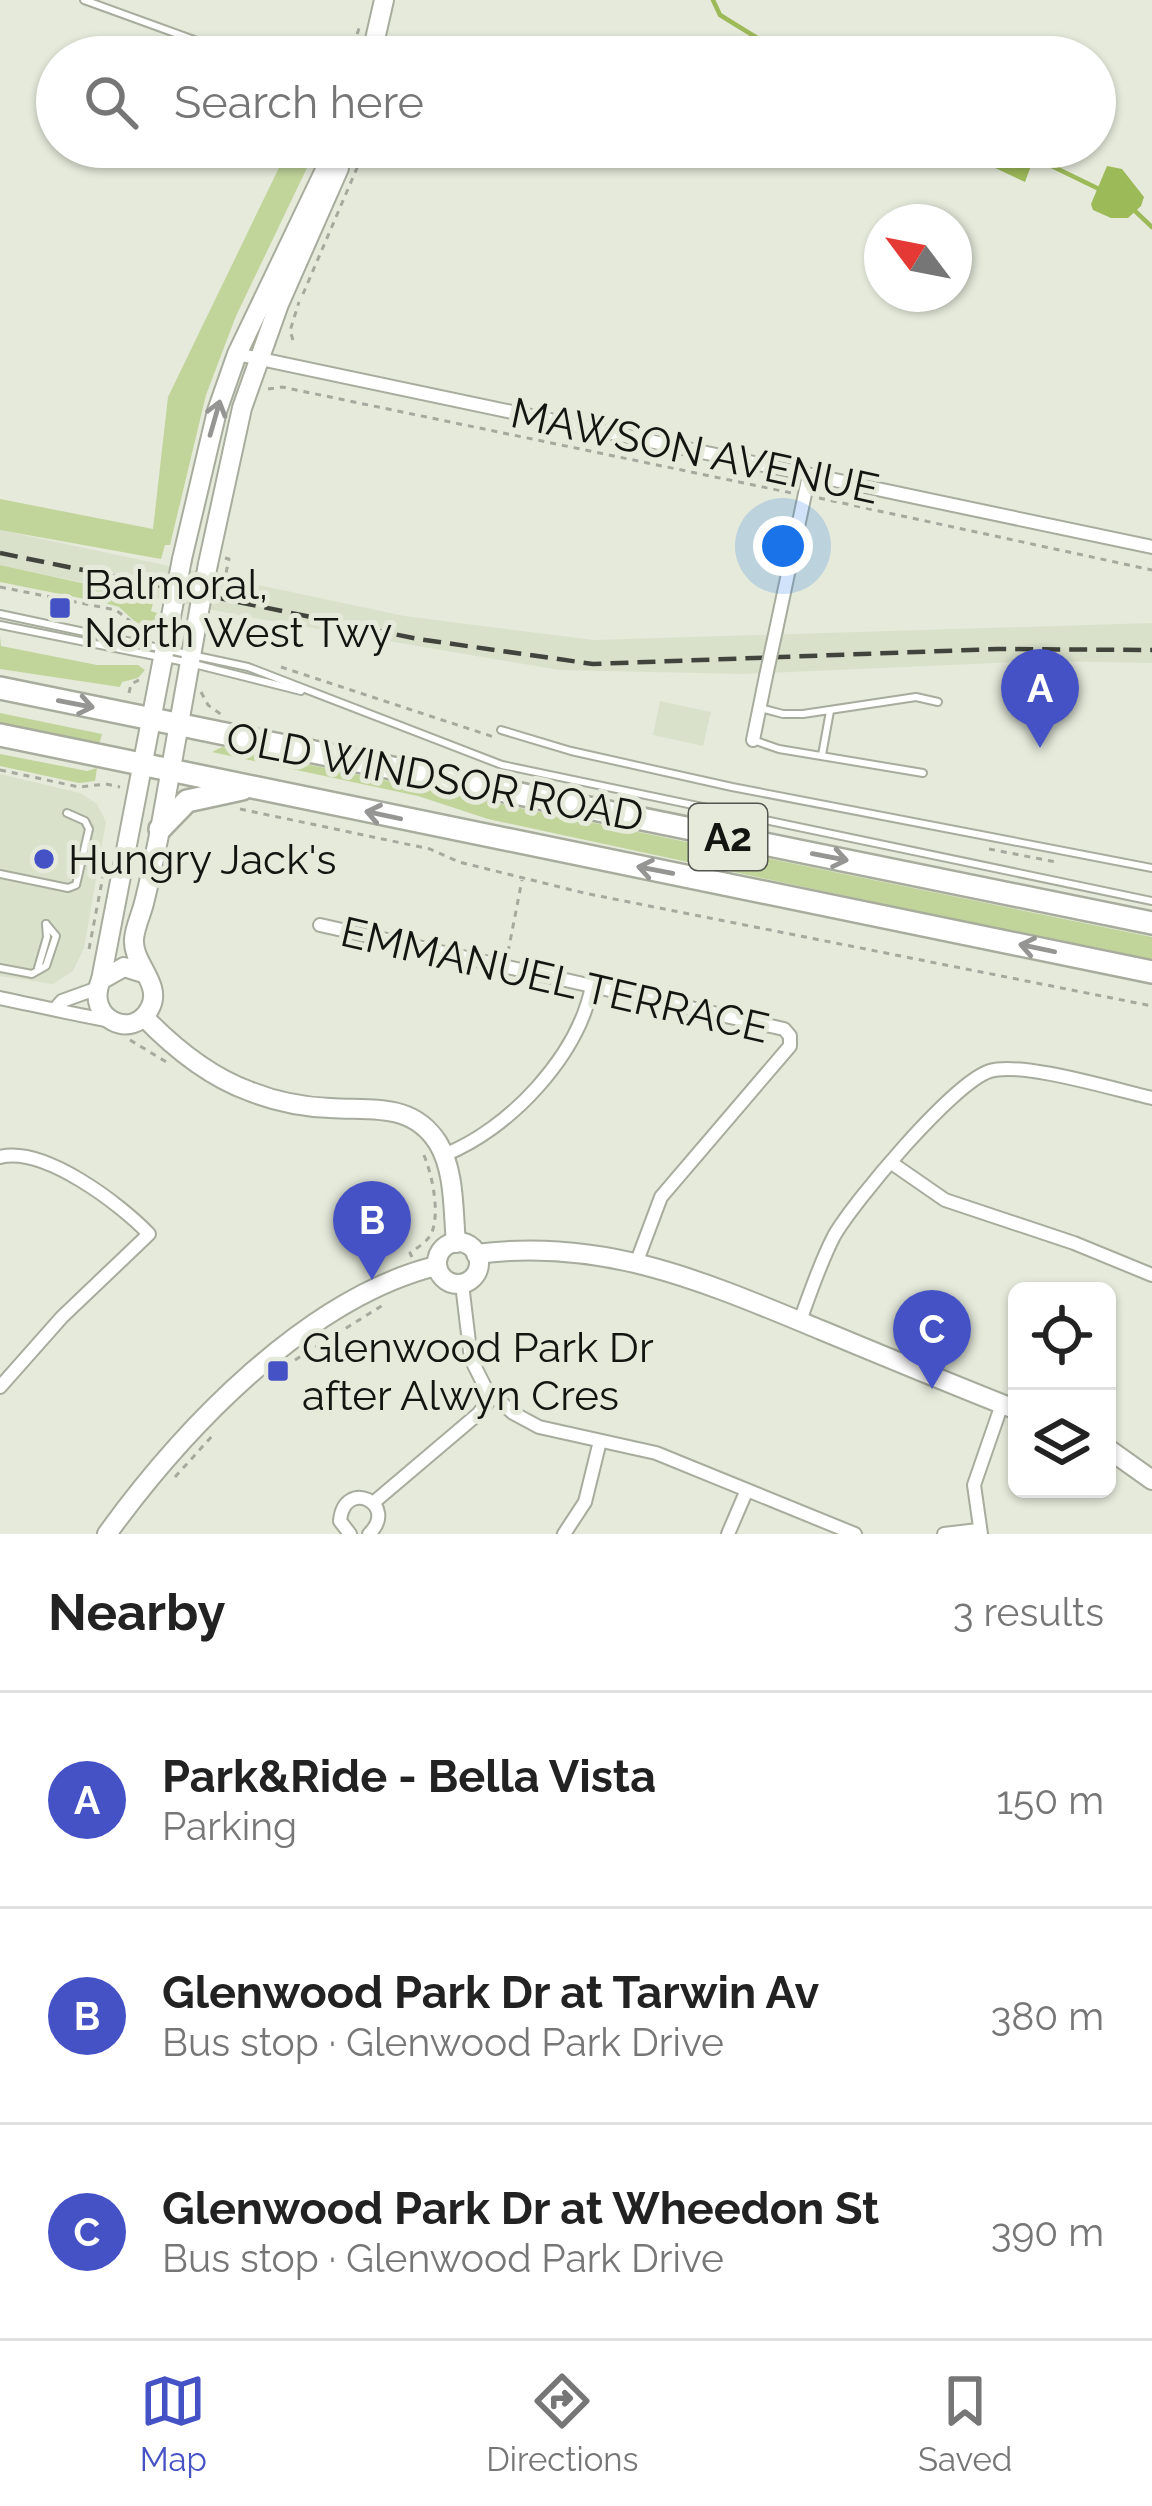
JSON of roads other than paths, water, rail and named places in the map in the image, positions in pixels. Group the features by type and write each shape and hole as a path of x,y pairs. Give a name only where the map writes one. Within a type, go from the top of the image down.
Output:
{"highway":[{"name":"OLD WINDSOR ROAD","path":"0,688 1152,923"},
{"name":"OLD WINDSOR ROAD","path":"6,740 1152,972"},
{"path":"160,829 187,801 248,787"}],"street":[{"path":"376,36 384,0"},
{"path":"112,1021 99,1008 99,984 152,720 161,647 217,411 237,354 326,168"},
{"path":"0,998 128,1024 144,1017 153,1000 134,934 195,664 199,611 219,565 226,468 259,359 338,168"},
{"name":"MAWSON AVENUE","path":"237,354 1152,547"},
{"path":"753,740 808,475"},
{"name":"EMMANUEL TERRACE","path":"320,926 773,1025 790,1036 782,1058 662,1198 638,1261"},
{"path":"55,1009 124,967 143,973"},
{"path":"444,1155 484,1136 532,1094 585,1019 592,986"},
{"path":"144,1017 177,1049 232,1084 302,1105 394,1111 428,1131 444,1155 456,1243"},
{"path":"800,1322 836,1233 962,1085 993,1070 1026,1070 1152,1098"},
{"path":"0,1157 22,1154 70,1175 131,1215 149,1234 62,1317 0,1387"},
{"path":"893,1164 945,1200 1152,1275"},
{"path":"107,1534 202,1423 258,1368 337,1311 404,1276 436,1266 444,1247 468,1245 476,1253 477,1272 462,1284 448,1282 436,1266"},
{"path":"476,1253 536,1247 638,1261 1008,1406"},
{"path":"462,1284 469,1352 492,1396 530,1423 656,1453 855,1534"},
{"path":"374,1503 478,1414 492,1396"},
{"path":"944,1534 980,1532 974,1485 1008,1411"},
{"path":"564,1534 585,1502 600,1441"},
{"path":"1116,1454 1152,1480"},
{"path":"728,1534 746,1492"},
{"path":"350,1534 340,1521 345,1504 356,1498 374,1503"},
{"path":"369,1534 379,1522 374,1503"}],"lane":[{"path":"84,0 183,36"},
{"path":"0,614 161,647 195,664 267,673 502,765 1152,901"},
{"path":"0,625 161,647"},
{"path":"760,708 783,714 916,698 938,702"},
{"path":"822,754 830,710"},
{"path":"501,730 571,751 732,787 1152,868"},
{"path":"753,740 779,749 923,773"},
{"path":"0,874 68,888 76,885 88,829 85,821 67,813"},
{"path":"0,968 36,972 51,958 56,936 46,924"}],"waterway":[{"path":"713,0 720,15 754,36"},
{"path":"1056,168 1099,189"},
{"path":"1134,210 1152,227"}],"railway":[{"path":"0,553 418,639 593,664 997,649 1152,650"}],"place":[{"name":"Balmoral, North West Twy","path":"60,608"},
{"name":"Park&Ride - Bella Vista","path":"1040,748"},
{"name":"Hungry Jack's","path":"44,859"},
{"name":"Glenwood Park Dr at Tarwin Av","path":"372,1280"},
{"name":"Glenwood Park Dr after Alwyn Cres","path":"278,1371"},
{"name":"Glenwood Park Dr at Wheedon St","path":"932,1389"}]}
